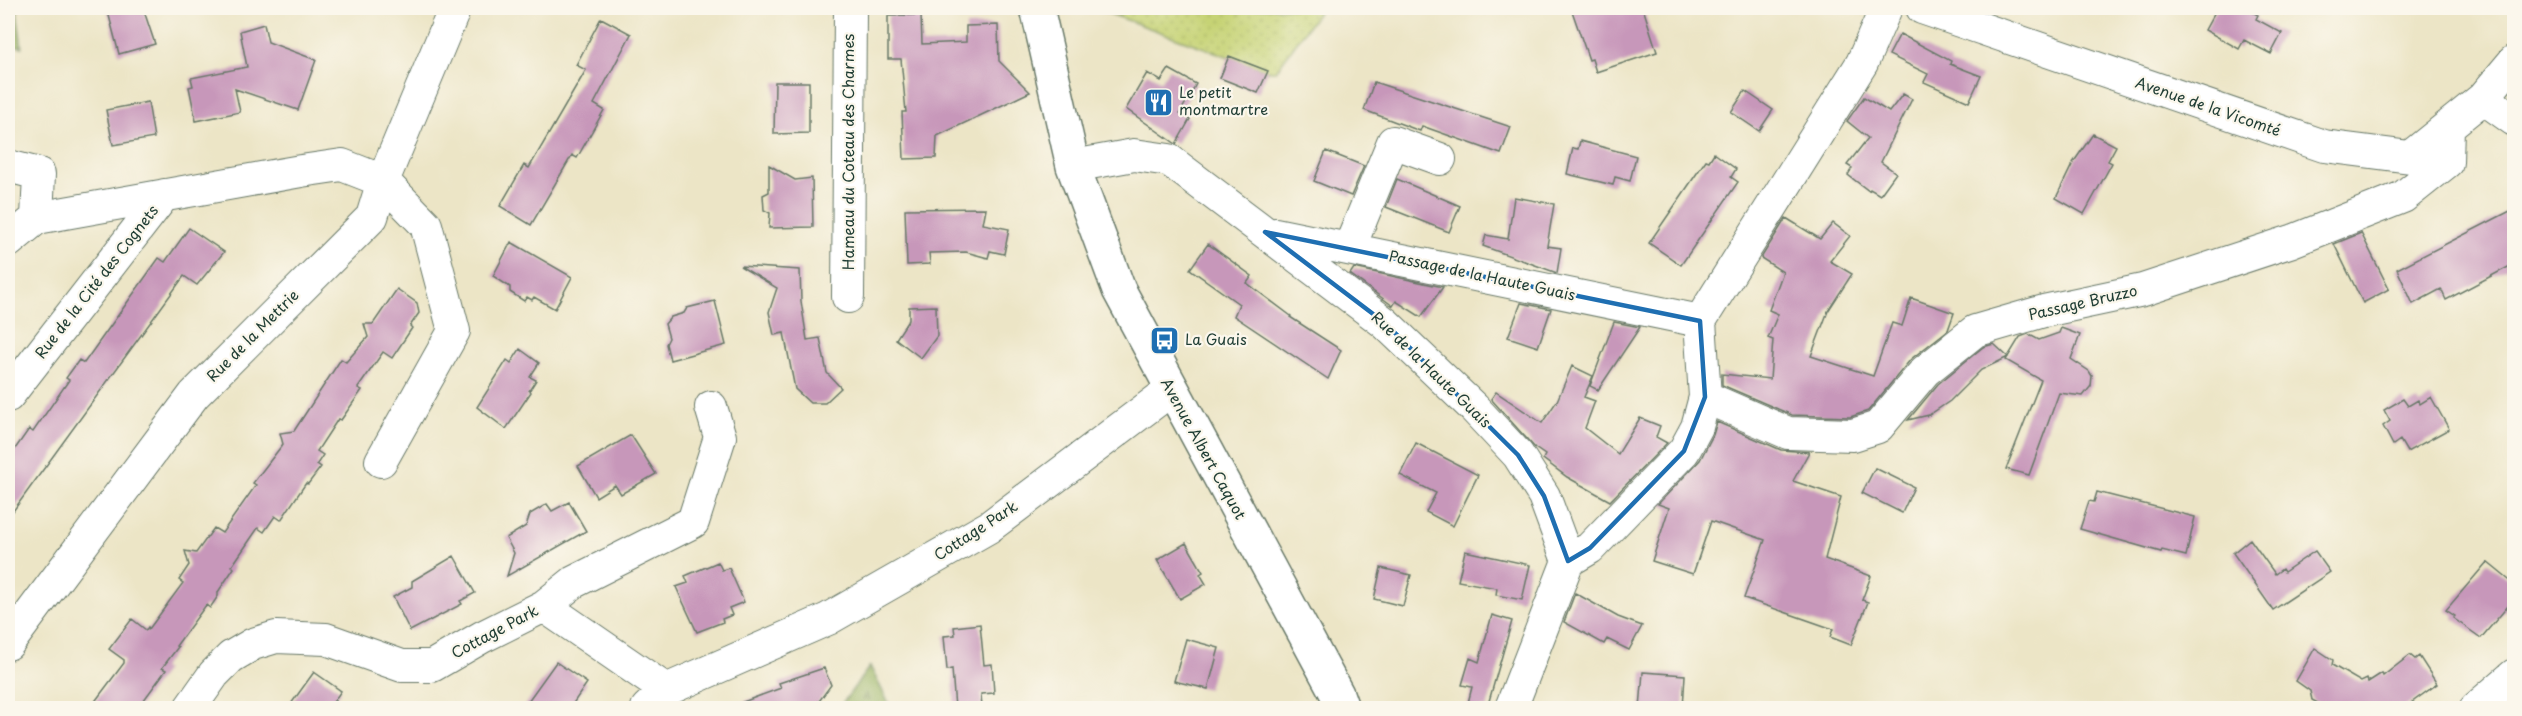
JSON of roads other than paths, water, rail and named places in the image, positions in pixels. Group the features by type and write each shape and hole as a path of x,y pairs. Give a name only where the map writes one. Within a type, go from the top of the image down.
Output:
{"main road":[{"name":"Avenue Albert Caquot","path":"1037,8 1073,166 1119,290 1337,694 1342,708"}],"street":[{"name":"Rue de la Mettrie","path":"8,644 194,395 372,217 383,181 455,8"},
{"name":"Hameau du Coteau des Charmes","path":"848,297 850,8"},
{"path":"1511,708 1568,561 1590,548 1684,451 1697,427 1705,398 1700,321 1862,63 1886,8"},
{"name":"Avenue de la Vicomté","path":"1922,8 2324,146 2410,157 2483,98 2514,61"},
{"path":"2483,98 2514,120"},
{"name":"Passage Bruzzo","path":"1705,398 1788,433 1853,435 1878,427 1925,371 1975,331 2044,311 2143,290 2292,241 2403,197 2447,162 2448,127"},
{"path":"1349,249 1393,142 1440,159"},
{"name":"Rue de la Haute Guais","path":"1073,166 1134,155 1169,160 1385,322 1474,408 1518,455 1544,496 1568,561"},
{"name":"Rue de la Cité des Cognets","path":"8,242 37,218 342,165 383,181"},
{"path":"8,166 39,174 37,218"},
{"path":"381,461 454,331 426,225 383,181"},
{"name":"Rue de la Cité des Cognets","path":"8,396 164,195"},
{"name":"Passage de la Haute Guais","path":"1265,232 1700,321"},
{"name":"Cottage Park","path":"544,606 579,632 656,699 828,619 988,527 1171,390"},
{"name":"Cottage Park","path":"189,708 214,674 231,657 253,644 276,637 326,639 402,666 432,666 482,637 544,606 574,582 693,522 720,437 711,407"},
{"path":"2476,708 2514,675"}],"place":[{"name":"Le petit montmartre","path":"1158,102"},
{"name":"La Guais","path":"1164,340"}]}
